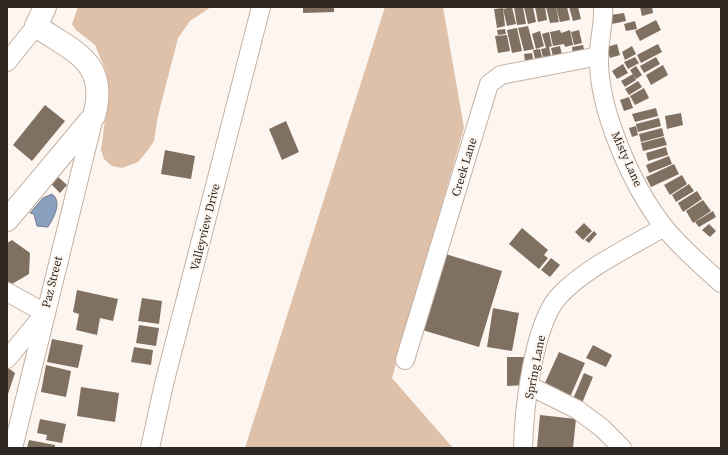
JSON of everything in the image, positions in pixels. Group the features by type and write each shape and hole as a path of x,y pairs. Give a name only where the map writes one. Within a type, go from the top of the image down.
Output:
{"street":[{"name":"Valleyview Drive","path":"150,448 164,384 261,7"},
{"name":"Misty Lane","path":"603,7 604,19 599,56 603,93 614,134 638,187 664,227 695,260 721,283"},
{"path":"7,62 40,16 93,70 99,92 94,116 7,220"},
{"name":"Creek Lane","path":"405,360 489,84 501,75 599,56"},
{"name":"Paz Street","path":"13,448 94,116"},
{"name":"Spring Lane","path":"523,448 536,349 550,308 559,296 586,273 664,227"},
{"path":"7,292 45,313 7,359"},
{"path":"530,386 578,410 602,428 622,448"}],"shaded area":[{"path":"78,7 211,7 190,21 178,38 158,116 154,141 138,162 122,168 112,166 104,159 101,150 109,89 106,72 95,45 76,30 72,24"},
{"path":"385,7 443,7 464,128 392,378 453,448 245,448"}],"water":[{"path":"52,194 57,201 54,215 48,227 37,226 34,214 30,213 43,198"}],"building":[{"path":"303,7 334,7 334,12 303,13"},
{"path":"512,7 516,24 507,26 503,9"},
{"path":"514,7 523,7 526,24 517,25"},
{"path":"524,7 533,7 536,22 528,24"},
{"path":"535,7 545,7 547,20 538,22"},
{"path":"546,7 556,7 559,22 550,23"},
{"path":"556,7 567,7 570,20 560,22"},
{"path":"569,7 578,7 581,19 573,21"},
{"path":"640,7 652,7 653,13 642,16"},
{"path":"503,8 505,26 497,28 494,9"},
{"path":"624,13 626,21 612,24 610,15"},
{"path":"656,20 661,30 640,41 635,31"},
{"path":"635,21 637,29 626,31 624,24"},
{"path":"528,26 534,49 524,51 518,28"},
{"path":"517,28 522,51 512,53 507,30"},
{"path":"505,29 506,34 498,35 497,30"},
{"path":"560,30 561,33 570,30 573,45 565,47 564,44 553,46 550,32"},
{"path":"579,30 582,43 574,45 571,32"},
{"path":"540,31 544,46 536,49 532,34"},
{"path":"549,32 552,46 549,47 552,60 544,62 541,49 546,48 542,34"},
{"path":"507,35 510,51 498,53 495,36"},
{"path":"617,44 620,55 610,58 607,47"},
{"path":"658,44 662,52 641,63 637,55"},
{"path":"583,45 585,53 573,55 572,47"},
{"path":"560,46 563,59 554,61 551,48"},
{"path":"632,46 636,54 625,60 622,52"},
{"path":"540,49 543,61 536,63 533,50"},
{"path":"532,53 533,59 525,61 524,54"},
{"path":"635,57 639,63 628,69 624,62"},
{"path":"656,57 660,64 644,73 640,66"},
{"path":"623,64 628,73 617,79 612,71"},
{"path":"663,65 668,75 651,85 646,75"},
{"path":"636,66 642,75 636,79 630,70"},
{"path":"633,74 636,80 625,87 621,81"},
{"path":"638,81 642,87 629,95 625,89"},
{"path":"644,88 649,98 635,105 630,96"},
{"path":"629,97 633,108 624,111 620,100"},
{"path":"45,105 65,121 32,161 13,145"},
{"path":"656,108 658,116 635,122 632,114"},
{"path":"681,113 683,125 667,129 665,116"},
{"path":"659,118 661,126 638,132 636,124"},
{"path":"286,121 299,152 282,160 269,129"},
{"path":"636,126 638,135 632,137 629,128"},
{"path":"662,128 664,136 641,142 639,134"},
{"path":"664,137 667,145 643,151 641,143"},
{"path":"666,147 668,155 648,161 646,153"},
{"path":"165,150 195,156 191,179 161,174"},
{"path":"669,156 672,164 649,173 646,165"},
{"path":"674,164 679,174 651,187 646,177"},
{"path":"682,175 687,184 670,195 664,185"},
{"path":"57,176 67,185 60,193 50,183"},
{"path":"689,184 694,191 676,202 672,195"},
{"path":"697,191 702,199 683,212 678,203"},
{"path":"703,200 711,211 693,223 686,211"},
{"path":"713,211 716,217 699,227 695,222"},
{"path":"584,223 592,231 583,240 575,232"},
{"path":"709,224 716,231 710,237 702,230"},
{"path":"522,228 548,250 544,255 548,258 539,269 509,244"},
{"path":"594,231 597,234 589,243 585,240"},
{"path":"12,240 30,253 29,274 12,284 7,281 7,243"},
{"path":"442,253 502,271 479,347 419,329"},
{"path":"551,258 560,265 550,277 541,270"},
{"path":"77,290 118,299 113,321 100,318 97,335 76,330 79,314 73,312"},
{"path":"142,298 162,301 159,324 138,321"},
{"path":"493,308 519,313 512,351 487,347"},
{"path":"139,325 159,328 156,346 136,343"},
{"path":"52,339 83,345 78,368 47,362"},
{"path":"593,345 612,355 606,367 586,358"},
{"path":"134,347 153,350 151,365 131,362"},
{"path":"559,352 585,363 570,397 544,385"},
{"path":"507,357 525,357 525,385 507,386"},
{"path":"46,365 71,371 66,397 41,392"},
{"path":"7,367 15,373 7,397"},
{"path":"584,373 593,377 582,403 573,399"},
{"path":"81,387 119,393 115,422 77,416"},
{"path":"540,415 576,419 573,448 537,448"},
{"path":"40,419 66,424 62,443 46,440 47,435 37,433"},
{"path":"29,440 55,445 55,448 27,448"}]}
